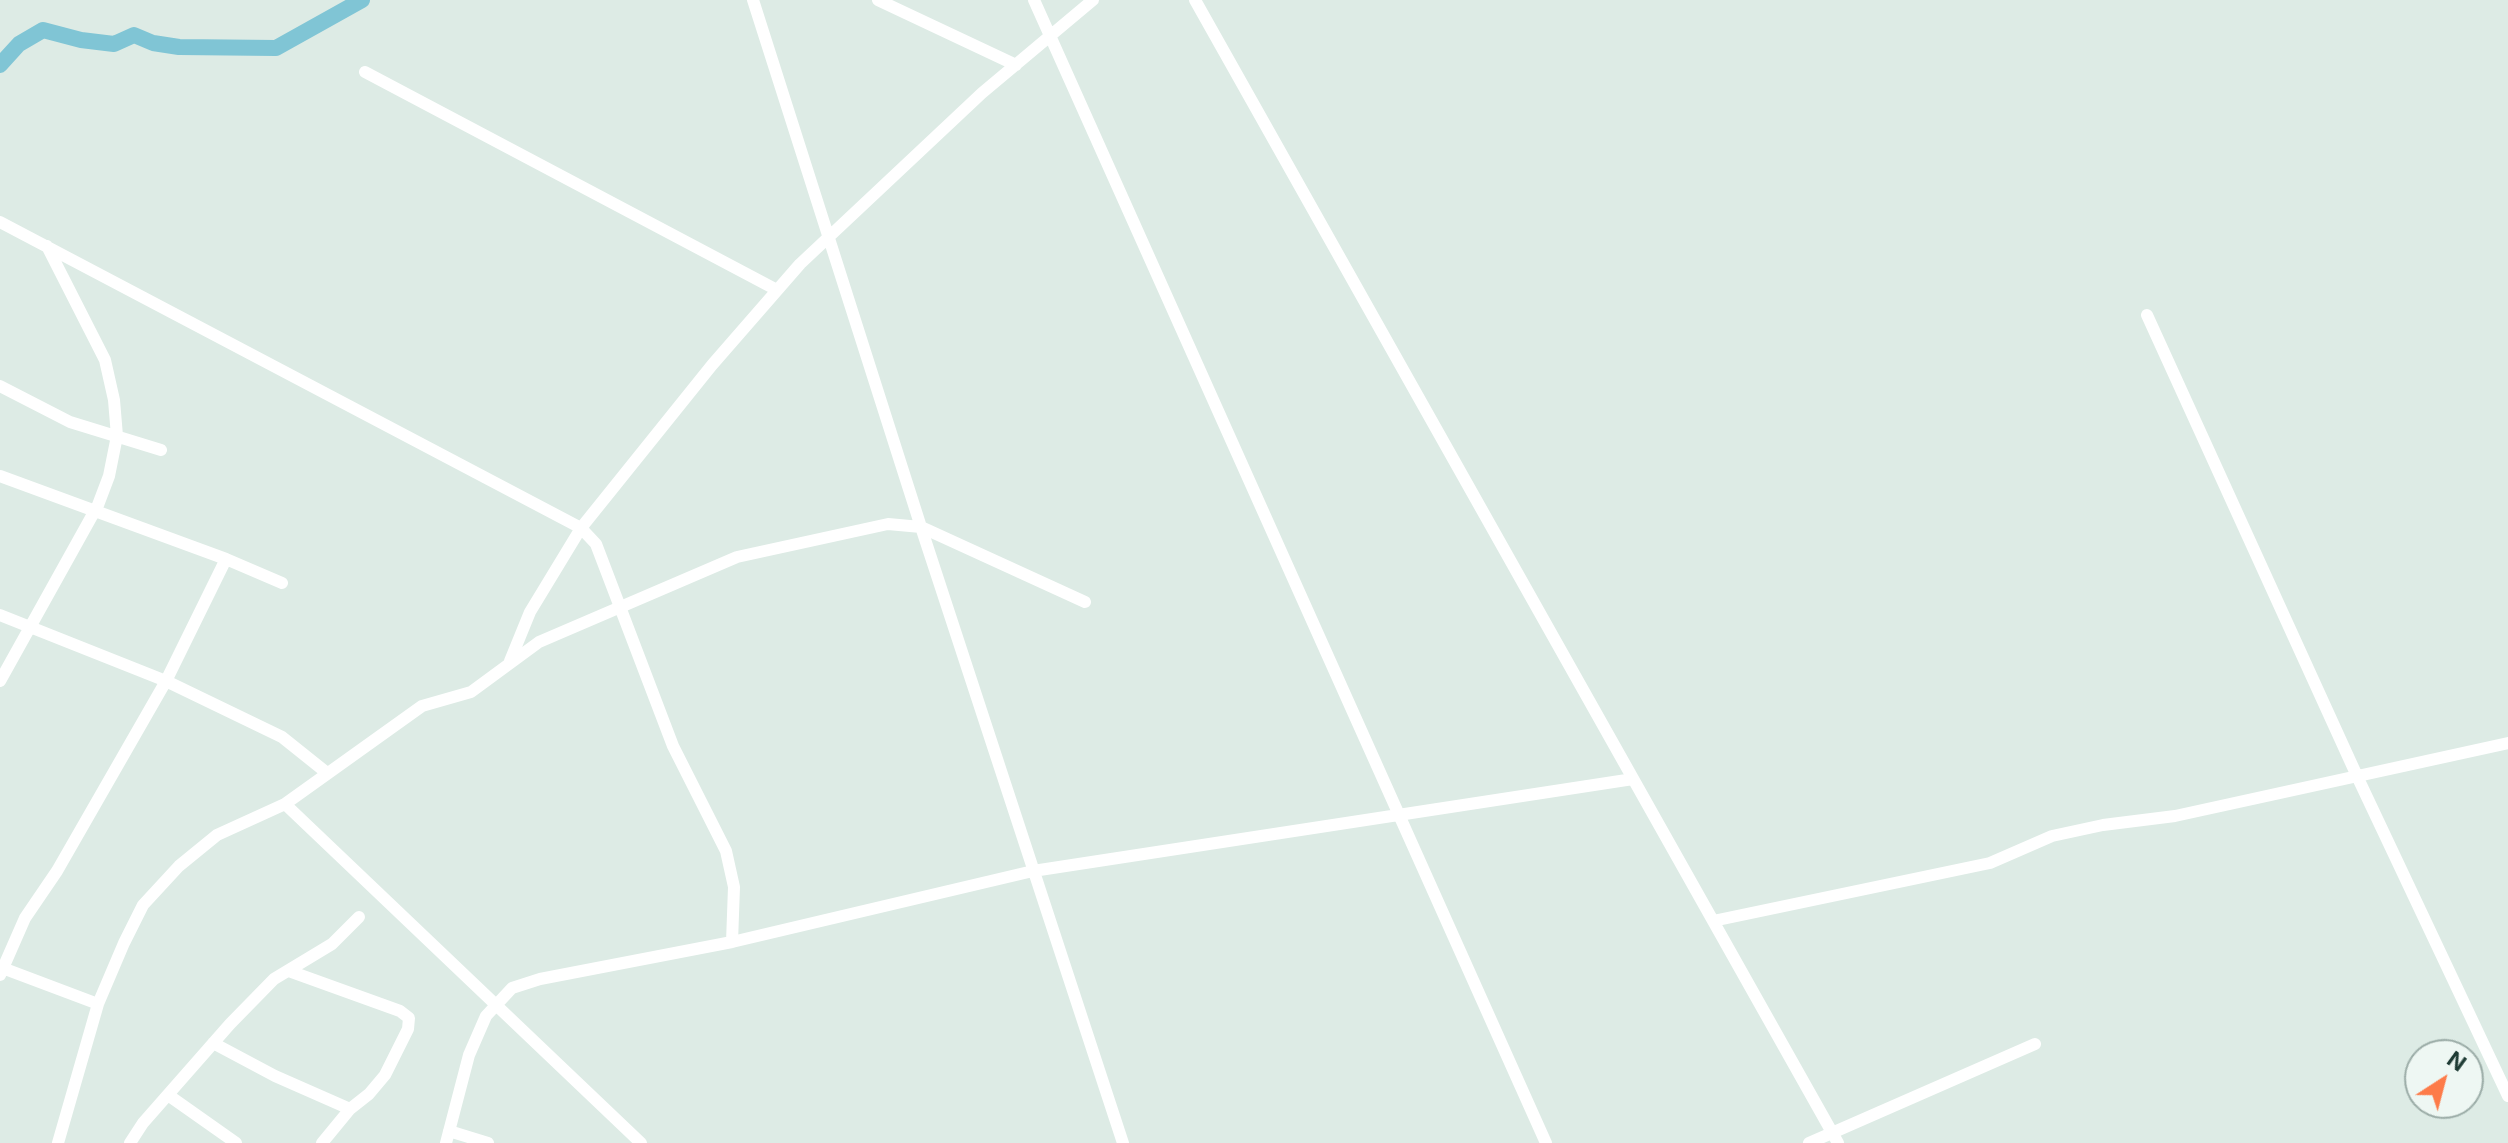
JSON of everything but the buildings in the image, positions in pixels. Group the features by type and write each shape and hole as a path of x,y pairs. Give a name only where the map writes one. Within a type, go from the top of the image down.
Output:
{"street":[{"path":"753,0 921,527 1123,1143"},
{"path":"878,0 1016,65"},
{"path":"1034,0 1546,1143"},
{"path":"509,663 530,612 581,528 712,365 777,290 982,93 1093,0"},
{"path":"1195,0 1836,1138"},
{"path":"365,72 777,290"},
{"path":"0,222 581,528 596,544 673,746 726,851 734,887 732,942"},
{"path":"0,681 95,511 109,476 117,436 114,400 105,360 47,246"},
{"path":"2147,315 2357,776 2508,1096"},
{"path":"0,386 70,422 161,450"},
{"path":"0,476 226,559 282,583"},
{"path":"58,1143 98,1004 124,943 143,905 179,866 217,835 285,804 422,706 471,692 539,642 737,557 888,524 921,527 1085,602"},
{"path":"98,1004 1,970 25,918 57,871 166,681 226,559"},
{"path":"0,615 166,681 282,737 327,773"},
{"path":"1713,921 1990,863 2052,836 2090,827 2175,816 2508,743"},
{"path":"488,1143 447,1137 469,1055 486,1016 495,1004 512,988 540,979 732,942 1033,871 1633,779"},
{"path":"285,804 641,1143"},
{"path":"130,1143 143,1123 213,1043 274,979 332,944 359,917"},
{"path":"289,971 400,1011 409,1018 408,1029 385,1075 369,1094 350,1109 322,1143"},
{"path":"213,1043 275,1076 350,1109"},
{"path":"1809,1143 1836,1138 2035,1044"},
{"path":"168,1095 236,1143"}],"waterway":[{"path":"355,4 358,0"},
{"path":"0,65 19,44 43,30 81,40 114,44 134,35 153,43 179,47 276,48 362,0"}]}
